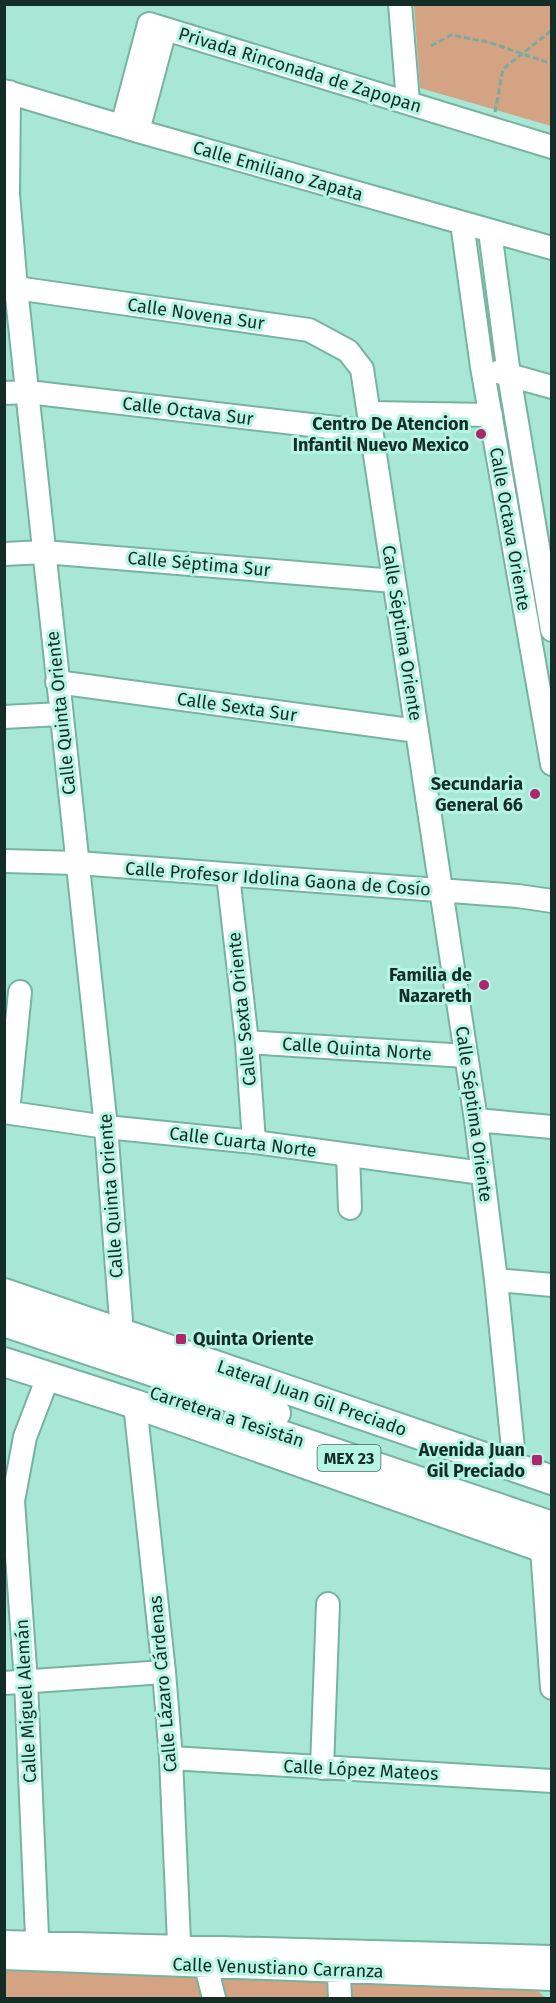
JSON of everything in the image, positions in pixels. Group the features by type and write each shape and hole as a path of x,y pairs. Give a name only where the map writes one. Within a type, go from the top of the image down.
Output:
{"main road":[{"name":"Lateral Juan Gil Preciado","path":"4,1293 552,1480"},
{"name":"Carretera a Tesistán","path":"4,1322 552,1505"},
{"name":"Carretera a Tesistán","path":"4,1342 548,1542"},
{"path":"4,1362 548,1542"}],"street":[{"path":"400,4 408,102"},
{"name":"Privada Rinconada de Zapopan","path":"130,129 157,27 552,147"},
{"name":"Calle Emiliano Zapata","path":"7,91 130,129 552,248"},
{"name":"Calle Quinta Oriente","path":"7,91 6,193 106,1127 122,1333"},
{"name":"Calle Octava Oriente","path":"462,223 482,367 508,518 543,664 552,764"},
{"name":"Calle Octava Oriente","path":"490,231 509,375 543,527 552,630"},
{"name":"Calle Novena Sur","path":"16,288 309,330 348,351 362,369"},
{"path":"482,367 552,387"},
{"name":"Calle Séptima Oriente","path":"362,369 476,1120 496,1280 515,1468"},
{"name":"Calle Octava Sur","path":"4,393 28,392 370,423"},
{"path":"370,423 490,415"},
{"path":"508,518 543,527"},
{"name":"Calle Séptima Sur","path":"4,554 44,552 394,581"},
{"name":"Calle Sexta Sur","path":"57,682 417,731"},
{"path":"4,717 60,714"},
{"name":"Calle Profesor Idolina Gaona de Cosío","path":"4,861 78,863 518,896 552,901"},
{"name":"Calle Sexta Oriente","path":"228,876 247,1042 254,1142"},
{"path":"6,1112 21,992"},
{"name":"Calle Quinta Norte","path":"247,1042 466,1056"},
{"name":"Calle Cuarta Norte","path":"6,1112 106,1127 254,1142 482,1173"},
{"path":"476,1120 552,1127"},
{"path":"348,1155 350,1208"},
{"path":"496,1280 552,1285"},
{"name":"Calle Miguel Alemán","path":"37,1951 15,1683 13,1501 25,1437 48,1377"},
{"name":"Calle Lázaro Cárdenas","path":"135,1404 164,1672 171,1758 180,1956"},
{"path":"548,1542 551,1677"},
{"path":"322,1768 328,1604"},
{"path":"15,1683 164,1672"},
{"name":"Calle López Mateos","path":"171,1758 552,1781"},
{"name":"Calle Venustiano Carranza","path":"4,1942 37,1951 338,1961 552,1979"},
{"name":"Calle Venustiano Carranza","path":"4,1958 37,1951"},
{"name":"Calle Venustiano Carranza","path":"180,1956 206,1966 552,1957"},
{"path":"338,1961 340,1998"},
{"path":"206,1966 214,1998"}],"path":[{"path":"492,129 503,69 552,30"},
{"path":"431,46 451,35 488,42 552,64"}],"shaded area":[{"path":"414,5 551,5 551,126 420,88"},
{"path":"5,1969 534,1986 545,1998 5,1998"}],"place":[{"name":"Centro De Atencion Infantil Nuevo Mexico","path":"481,434"},
{"name":"Secundaria General 66","path":"535,794"},
{"name":"Familia de Nazareth","path":"484,985"},
{"name":"Quinta Oriente","path":"181,1339"},
{"name":"Avenida Juan Gil Preciado","path":"537,1460"}]}
